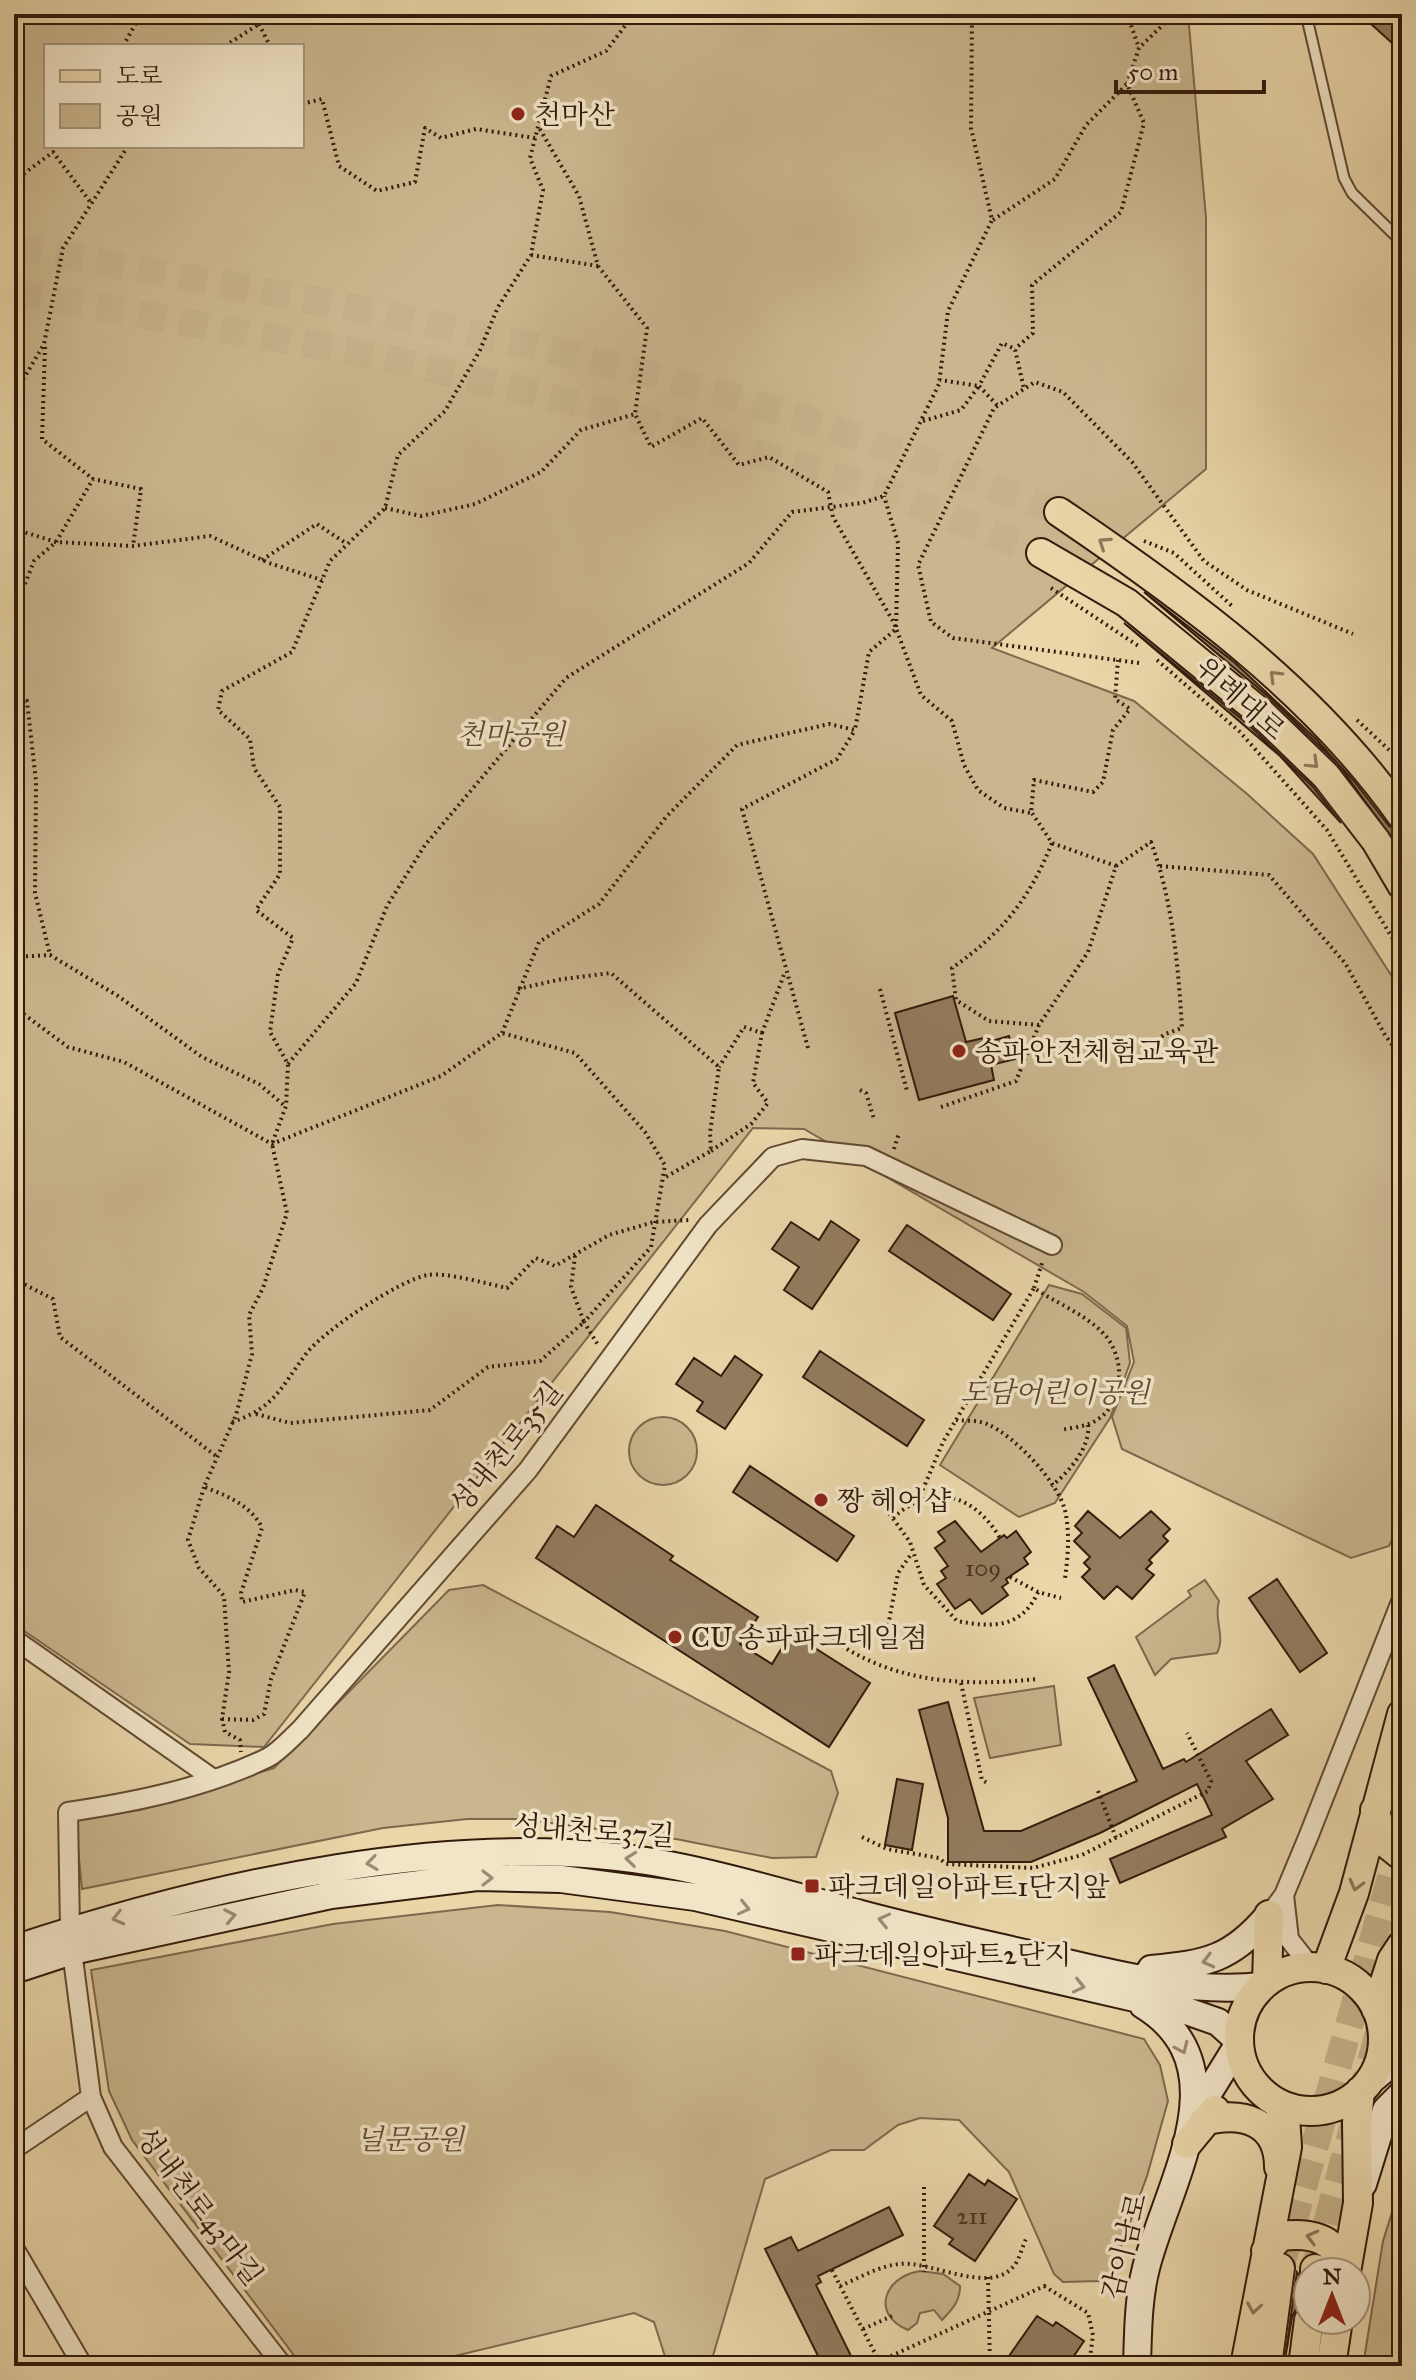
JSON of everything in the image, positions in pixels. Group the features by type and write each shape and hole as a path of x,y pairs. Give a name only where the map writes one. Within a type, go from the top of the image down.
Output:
{"main road":[{"name":"위례대로","path":"1059,512 1149,573 1255,656 1367,766 1402,816"},
{"name":"위례대로","path":"1041,553 1127,603 1260,712 1326,776 1376,841 1402,885"},
{"path":"1318,1968 1354,1893 1402,1714"},
{"path":"1375,1809 1382,1840 1402,1856"},
{"name":"성내천로37길","path":"14,1949 71,1941 339,1867 409,1858 569,1854 645,1861 843,1921 1208,2017 1238,2043"},
{"path":"1101,1971 1186,1966 1221,1958 1240,1945 1276,1905"},
{"path":"1265,1984 1276,1905"},
{"name":"성내천로37길","path":"843,1921 1210,1989 1265,1984"},
{"name":"성내천로37길","path":"14,1970 71,1941"},
{"path":"1358,2203 1357,2122 1365,2087 1382,2050 1392,1960 1402,1945"},
{"path":"1187,2144 1238,2043 1244,2010 1265,1984 1288,1971 1318,1968 1359,1986 1385,2017"},
{"path":"1134,1999 1162,2016 1185,2052 1199,2119"},
{"path":"1238,2043 1250,2078 1285,2115 1287,2147 1277,2196"},
{"path":"1199,2119 1229,2099 1250,2095 1317,2111 1341,2105 1365,2087 1379,2071 1402,2060"},
{"path":"1349,2256 1358,2203 1386,2110 1402,2094"},
{"path":"1199,2119 1229,2114 1265,2128 1273,2139 1279,2161 1267,2366"},
{"name":"감이남로","path":"1137,2366 1146,2270 1187,2144"},
{"path":"1245,2366 1281,2236 1301,2233 1318,2236 1335,2247 1339,2256"},
{"path":"1303,2366 1307,2336"},
{"path":"1331,2366 1336,2336"}],"street":[{"name":"성내천로35길","path":"71,1941 68,1812 136,1802 212,1778 270,1757 300,1730 528,1470 715,1219 773,1157 802,1149 866,1156 1048,1244"},
{"path":"1318,1968 1289,1939 1276,1905 1402,1599"},
{"path":"14,1639 212,1778"},
{"name":"성내천로43마길","path":"71,1941 91,2097 113,2147 283,2366"},
{"path":"14,2149 91,2097"},
{"path":"14,2248 83,2366"}],"lane":[{"path":"1306,14 1344,178 1352,193 1402,242"}],"path":[{"path":"124,44 141,14"},
{"path":"228,44 259,24 267,14"},
{"path":"240,1740 225,1732 222,1719 229,1672 224,1596 199,1568 188,1540 204,1487 232,1422 252,1354 249,1315 263,1288 287,1213 272,1144 286,1106 288,1064 270,1032 278,974 293,938 256,910 280,874 280,807 254,768 250,739 218,710 222,691 292,652 330,561 385,508 398,455 445,411 480,350 498,307 531,255 543,190 530,158 551,76 606,51 634,14"},
{"path":"972,14 971,128 992,220"},
{"path":"1127,14 1139,48"},
{"path":"808,1048 742,809 837,759 855,730 869,652 896,629 898,543 884,496 923,421 940,379 948,311 992,220 1055,179 1086,125 1127,84 1139,48 1174,14"},
{"path":"259,24 269,44"},
{"path":"1015,349 1033,333 1032,285 1121,212 1144,123 1127,84"},
{"path":"304,104 322,99 339,166 377,191 415,182 425,128 441,138 476,129 535,138"},
{"path":"538,126 579,196 598,266 647,328 635,414 651,447 702,418 739,465 769,457 828,492 833,517 896,629 921,695 952,721 964,765 978,790 1004,808 1031,813"},
{"path":"14,181 56,148"},
{"path":"127,148 63,248 44,344 42,439 93,479 141,489 133,546"},
{"path":"53,152 91,203"},
{"path":"531,255 598,266"},
{"path":"923,421 961,410 979,386 1002,343 1015,349"},
{"path":"14,395 44,344"},
{"path":"1015,349 1024,389"},
{"path":"940,379 979,386 998,406"},
{"path":"385,508 421,516 475,504 541,472 581,430 635,414"},
{"path":"14,612 34,561 56,542 93,479"},
{"path":"288,1064 356,983 387,906 425,845 566,678 749,563 792,512 862,503 884,496"},
{"path":"262,560 317,524 347,544"},
{"path":"14,529 56,542 133,546 210,536 262,560 322,580"},
{"path":"1048,586 1145,650 1239,731 1327,830 1402,954"},
{"path":"1116,866 1052,843 1031,813 1034,780 1093,792 1103,782 1113,730 1130,709 1115,699 1118,660"},
{"path":"14,698 27,701 36,782 35,893 50,955"},
{"path":"272,1144 441,1076 502,1033 539,942 599,904 666,817 737,745 829,724 855,730"},
{"path":"941,1107 1016,1081 1039,1025 1088,952 1116,866 1151,842 1160,866 1178,969 1182,1028 1190,1034"},
{"path":"1039,1025 989,1021 956,1000 952,968 991,940 1038,877 1052,843"},
{"path":"1160,866 1269,875 1345,963 1385,1035 1402,1058"},
{"path":"14,957 50,955 118,996 202,1057 259,1084 286,1106"},
{"path":"664,1178 751,1124 768,1103 753,1083 762,1033 786,970"},
{"path":"518,989 611,973 719,1067"},
{"path":"880,989 907,1091"},
{"path":"14,1007 68,1047 124,1062 272,1144"},
{"path":"711,1151 710,1133 719,1067 744,1027 762,1033"},
{"path":"1151,1045 1165,1034 1182,1028"},
{"path":"256,1414 290,1423 430,1410 488,1367 540,1361 584,1322 651,1247 665,1165 645,1132 575,1053 502,1033"},
{"path":"860,1090 866,1093 874,1119"},
{"path":"896,1145 899,1133"},
{"path":"232,1422 256,1414 285,1389 307,1352 352,1313 429,1274 507,1288 536,1258 555,1266 609,1235 654,1222 715,1219"},
{"path":"918,1501 956,1420 1034,1288 1048,1244"},
{"path":"575,1256 571,1287 584,1322 608,1361"},
{"path":"14,1279 53,1299 60,1337 216,1456"},
{"path":"1034,1288 1088,1320 1111,1342 1120,1379 1115,1399 1107,1410 1088,1424 1061,1430"},
{"path":"956,1420 986,1424 1011,1440 1034,1461 1064,1507 1069,1551 1065,1578"},
{"path":"1051,1486 1072,1467 1086,1443 1088,1424"},
{"path":"204,1487 233,1497 258,1519 262,1528 241,1593 242,1602 295,1590 305,1592 271,1679 264,1714 253,1720 222,1719"},
{"path":"893,1518 909,1503 951,1497 976,1508 989,1519 1000,1538"},
{"path":"879,1499 913,1552 924,1585 957,1621 1000,1624 1020,1618 1030,1609 1038,1592"},
{"path":"886,1637 898,1573 913,1552"},
{"path":"1010,1577 1038,1592 1061,1598"},
{"path":"829,1629 828,1636 842,1647 903,1676 961,1683 1037,1679"},
{"path":"961,1683 982,1780 989,1784"},
{"path":"862,1837 887,1849 939,1858 946,1864 1033,1868 1082,1855 1208,1791 1211,1781 1187,1733"},
{"path":"1098,1791 1116,1838"},
{"path":"924,2187 924,2269"},
{"path":"840,2286 899,2264 967,2277 988,2277 1012,2268 1026,2239"},
{"path":"832,2270 879,2361"},
{"path":"988,2277 990,2366"},
{"path":"869,2366 1046,2285 1088,2313 1093,2335 1089,2366"},
{"path":"863,2329 892,2316"}],"green space":[{"name":"천마공원","path":"14,14 1188,14 1206,218 1206,469 992,648 1134,701 1246,793 1313,854 1402,992 1402,1517 1389,1546 1351,1558 1122,1449 1112,1417 1134,1362 1127,1326 1084,1292 804,1129 753,1128 264,1747 190,1744 14,1624"},
{"name":"도담어린이공원","path":"1049,1285 1082,1294 1126,1328 1130,1363 1110,1418 1055,1503 1019,1517 940,1465"},
{"path":"663,1417 687,1427 697,1451 687,1475 663,1485 639,1475 629,1451 639,1427"},
{"path":"1205,1580 1219,1601 1220,1640 1217,1653 1171,1659 1155,1675 1136,1637 1191,1596 1188,1591"},
{"path":"483,1585 831,1771 838,1793 816,1857 772,1858 676,1839 520,1819 467,1819 383,1828 82,1889 75,1819 140,1810 274,1768 449,1590"},
{"path":"1054,1686 1061,1745 990,1758 974,1698"},
{"name":"널문공원","path":"498,1905 610,1912 725,1931 1144,2039 1160,2065 1168,2101 1147,2176 1112,2272 1100,2281 1063,2282 1054,2274 1009,2172 959,2120 920,2118 898,2125 864,2150 831,2150 765,2179 710,2366 668,2366 654,2322 634,2313 413,2366 302,2366 132,2140 109,2091 91,1970 333,1924"},
{"path":"1402,2181 1402,2356 1399,2366 1363,2366 1368,2336 1372,2336 1372,2310 1383,2241"},
{"path":"920,2271 943,2274 960,2286 959,2297 942,2320 934,2310 920,2313 917,2323 908,2330 889,2315 886,2297 897,2281"}],"building":[{"path":"1360,14 1402,14 1402,52"},
{"path":"1144,592 1234,662 1316,739 1354,781 1389,826 1402,833 1402,852 1338,764 1271,699"},
{"path":"1124,623 1249,725 1313,787 1341,823 1280,756"},
{"name":"송파안전체험교육관","path":"953,996 966,1042 984,1038 985,1043 1009,1036 1015,1059 991,1065 994,1080 919,1100 895,1013"},
{"path":"831,1221 859,1240 812,1309 784,1290 799,1267 772,1249 791,1222 819,1240"},
{"path":"907,1225 1011,1294 993,1320 889,1251"},
{"path":"820,1351 924,1420 907,1446 803,1377"},
{"path":"735,1356 762,1375 725,1429 697,1411 703,1402 676,1384 694,1358 721,1376"},
{"path":"750,1466 854,1536 837,1561 733,1492"},
{"path":"596,1505 673,1556 670,1560 758,1617 740,1644 772,1664 791,1633 870,1683 829,1747 536,1558 557,1526 574,1537"},
{"path":"1088,1511 1120,1538 1151,1511 1170,1529 1163,1536 1168,1541 1149,1560 1152,1563 1146,1569 1154,1575 1132,1599 1117,1586 1104,1599 1082,1577 1090,1569 1084,1563 1090,1557 1074,1541 1082,1533 1075,1526"},
{"path":"955,1521 981,1552 1004,1535 1007,1538 1016,1531 1031,1552 1024,1558 1028,1564 1006,1579 1008,1583 1002,1587 1008,1595 982,1614 970,1599 955,1609 937,1584 946,1578 941,1571 948,1566 935,1548 945,1541 938,1532"},
{"path":"1277,1579 1327,1653 1300,1672 1249,1598"},
{"path":"1114,1665 1163,1769 1184,1759 1186,1762 1271,1709 1288,1735 1246,1761 1273,1799 1222,1829 1226,1837 1120,1883 1110,1859 1212,1815 1197,1784 1100,1833 1031,1862 948,1862 948,1818 919,1710 948,1702 984,1831 1021,1831 1137,1781 1088,1678"},
{"path":"897,1779 923,1784 912,1850 885,1845"},
{"path":"969,2174 985,2185 988,2180 1017,2199 975,2261 949,2244 953,2239 934,2226"},
{"path":"889,2207 903,2235 818,2276 821,2282 816,2285 853,2360 840,2366 823,2366 765,2249 791,2237 798,2251"},
{"path":"1037,2316 1053,2326 1056,2322 1084,2341 1067,2366 1002,2366"}],"tunnel":[{"path":"14,247 373,312 641,372 812,422 1059,512"},
{"path":"14,292 377,356 606,410 877,488 1041,553"},
{"path":"1280,2268 1402,1839"},
{"path":"1318,2256 1389,1996"}],"place":[{"name":"천마산","path":"518,114"},
{"name":"송파안전체험교육관","path":"959,1051"},
{"name":"짱 헤어샵","path":"821,1500"},
{"name":"CU 송파파크데일점","path":"675,1637"},
{"name":"파크데일아파트1단지앞","path":"812,1886"},
{"name":"파크데일아파트2단지","path":"798,1954"}]}
